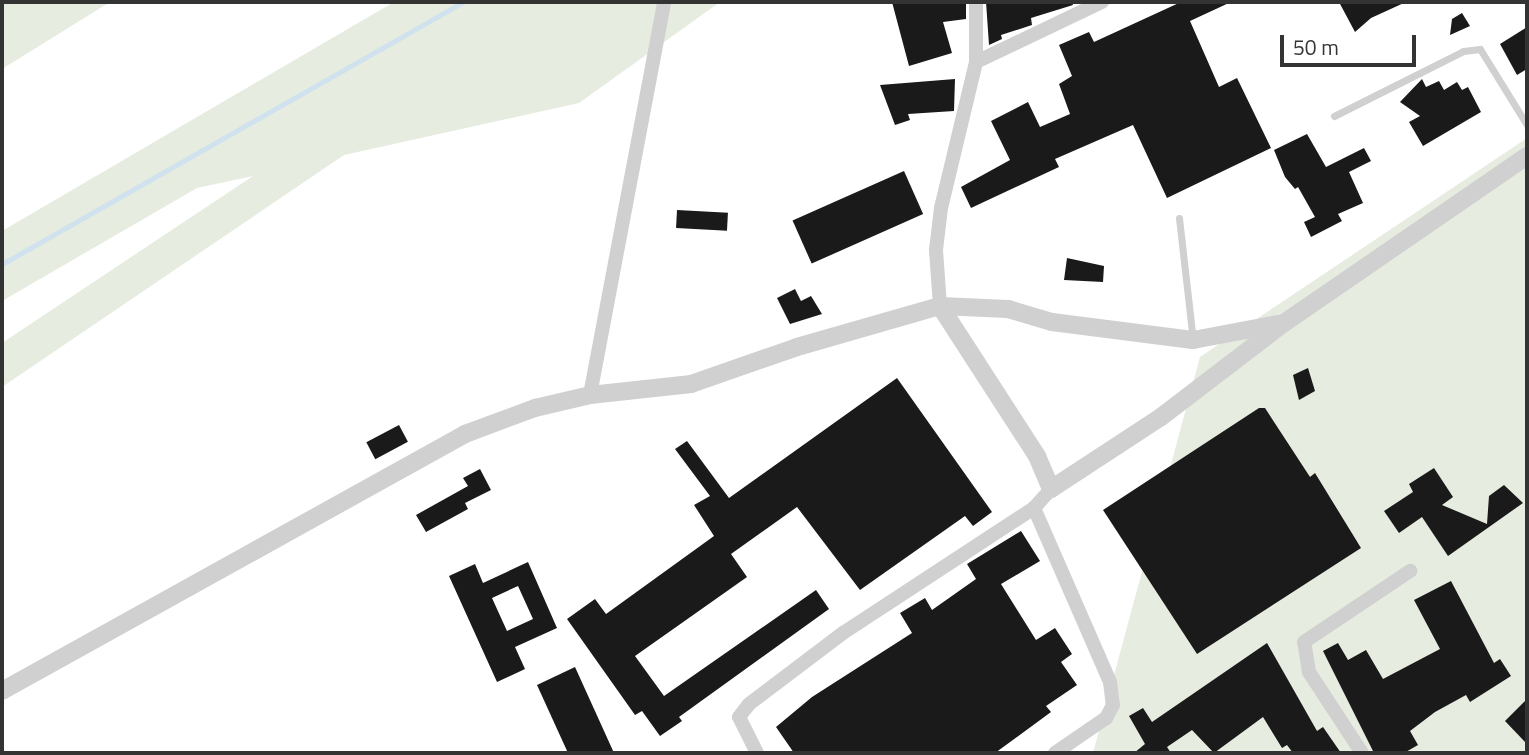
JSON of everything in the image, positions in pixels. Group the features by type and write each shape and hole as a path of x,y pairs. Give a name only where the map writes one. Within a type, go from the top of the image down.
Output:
{"street":[{"path":"590,395 664,2"},
{"path":"976,2 976,62 941,208 936,250 940,306 1037,456 1051,489"},
{"path":"976,62 1102,2"},
{"path":"757,753 739,717 749,704 843,633 1034,508 1051,489 1161,417 1284,323 1527,156"},
{"path":"2,691 465,434 535,408 590,395 691,384 797,347 940,306 1008,309 1052,322 1193,340 1284,323"},
{"path":"1034,508 1110,682 1113,705 1106,718 1055,753"},
{"path":"1362,753 1309,672 1304,642 1410,571"}],"lane":[{"path":"1334,116 1463,51 1480,49 1527,125"},
{"path":"1178,218 1193,340"}],"shaded area":[{"path":"2,2 110,2 2,69"},
{"path":"394,2 720,2 579,103 344,155 2,387 2,343 253,176 197,188 2,301 2,231"},
{"path":"1527,138 1527,753 1093,753 1200,357"}],"building":[{"path":"892,2 966,2 966,19 943,22 952,53 909,66"},
{"path":"986,2 1072,2 1073,5 1031,18 1032,25 1001,35 1002,39 989,45"},
{"path":"1181,2 1231,2 1190,21 1219,87 1237,78 1271,148 1167,198 1133,125 1055,159 1059,167 971,208 961,187 1010,160 991,121 1028,102 1040,127 1070,114 1059,84 1072,76 1059,45 1089,32 1094,42"},
{"path":"1339,2 1406,2 1371,18 1355,32"},
{"path":"1462,13 1470,26 1450,35 1452,19"},
{"path":"1527,27 1527,69 1517,75 1500,44"},
{"path":"955,79 954,111 908,114 910,120 895,125 880,85"},
{"path":"1422,79 1426,87 1439,81 1444,90 1457,82 1462,90 1468,87 1481,112 1423,146 1409,122 1420,116 1400,102"},
{"path":"1307,134 1326,167 1364,148 1371,161 1349,172 1363,203 1338,214 1342,221 1311,237 1304,222 1315,217 1298,187 1295,189 1285,177 1274,150"},
{"path":"904,171 923,214 812,264 793,221"},
{"path":"677,210 728,213 727,231 676,228"},
{"path":"1067,258 1104,266 1103,282 1064,280"},
{"path":"795,289 801,301 811,296 822,314 790,324 777,298"},
{"path":"1308,368 1315,391 1299,400 1293,375"},
{"path":"897,378 992,512 973,526 965,516 860,590 797,507 731,554 747,577 635,656 664,696 816,590 829,609 679,717 682,721 660,736 642,711 635,715 567,619 595,599 606,614 714,536 694,505 710,496 675,449 687,441 729,498"},
{"path":"1259,408 1265,408 1310,477 1315,473 1361,548 1197,654 1103,510"},
{"path":"399,425 408,442 375,459 366,442"},
{"path":"1434,468 1453,497 1442,505 1487,524 1489,496 1504,485 1523,503 1448,556 1422,517 1399,533 1384,511 1413,492 1409,484"},
{"path":"480,469 491,490 465,503 468,509 426,532 416,515 468,486 463,478"},
{"path":"1021,531 1040,561 1001,584 1036,640 1055,628 1072,654 1061,662 1077,685 1046,706 1051,712 995,753 794,753 776,727 812,697 912,633 900,613 925,598 932,610 976,579 967,564"},
{"path":"528,562 557,628 515,647 525,669 497,682 449,576 475,564 483,583","holes":["518,586 533,619 507,631 492,598"]},
{"path":"1451,581 1494,663 1500,659 1511,676 1470,702 1466,695 1435,712 1410,731 1418,745 1404,753 1374,753 1323,651 1338,643 1348,660 1366,650 1383,679 1440,649 1414,600"},
{"path":"1267,643 1317,731 1323,727 1341,753 1293,753 1287,745 1282,748 1263,717 1214,753 1192,730 1167,747 1171,753 1134,753 1145,744 1129,716 1143,708 1152,722"},
{"path":"575,667 614,753 568,753 537,685"},
{"path":"1527,699 1527,744 1505,721"}],"waterway":[{"path":"2,264 463,2"}]}
